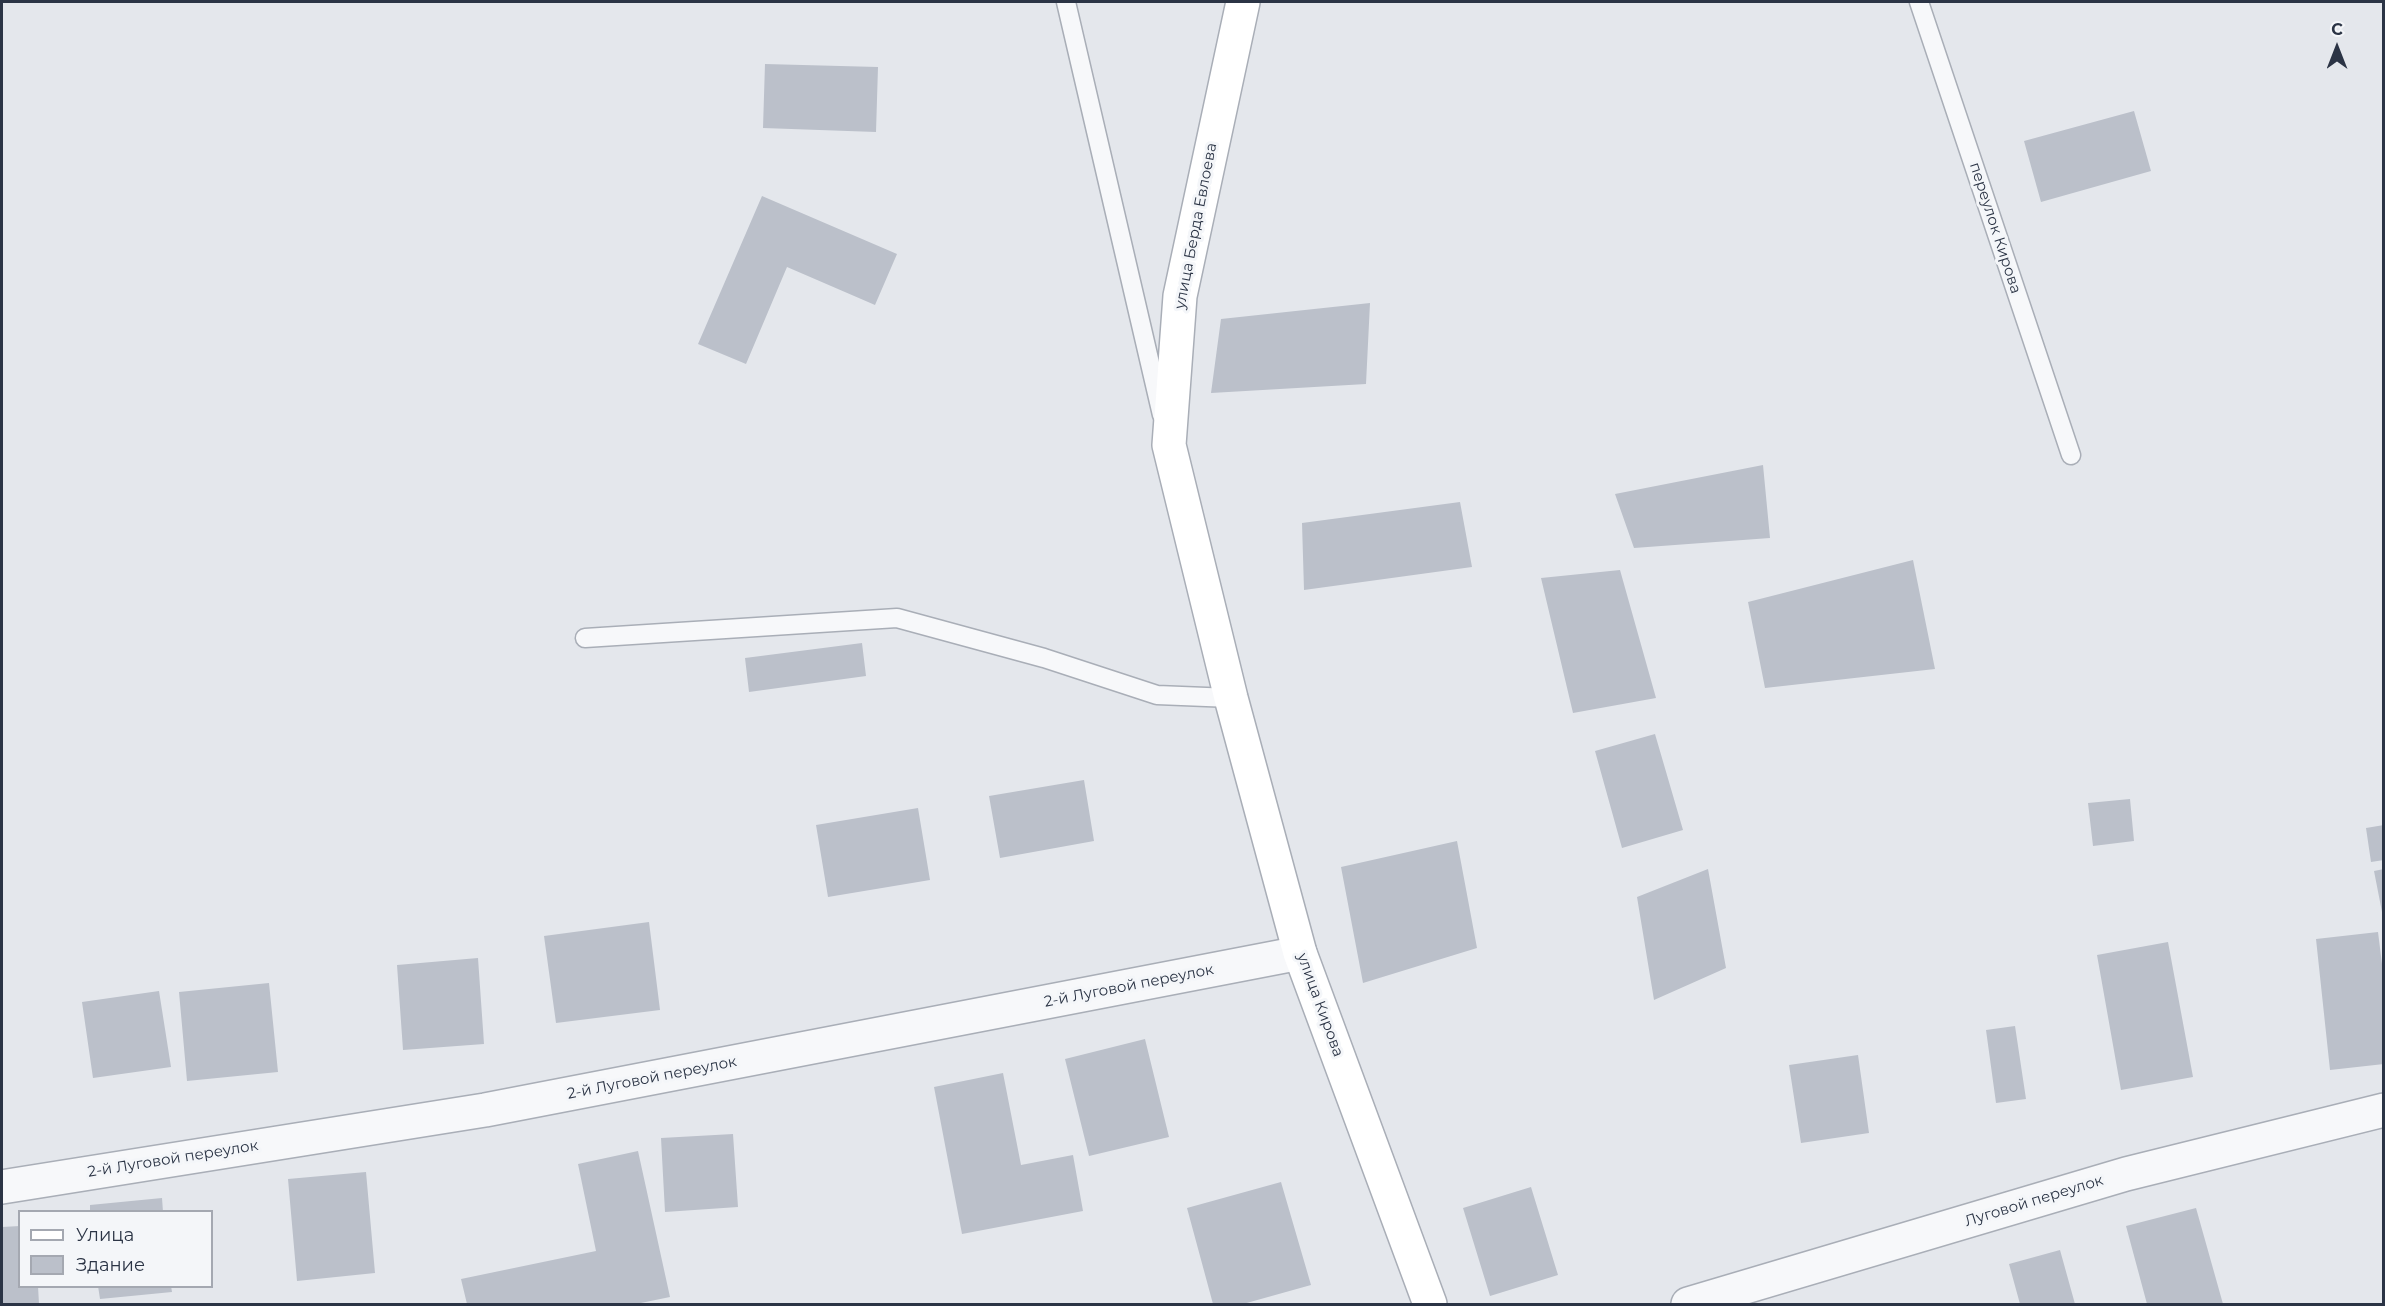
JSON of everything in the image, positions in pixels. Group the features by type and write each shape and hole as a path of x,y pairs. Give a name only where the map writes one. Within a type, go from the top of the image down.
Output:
{"street":[{"name":"улица Берда Евлоева","path":"1231,698 1169,444 1180,296 1243,2"},
{"name":"улица Кирова","path":"1231,698 1300,953 1430,1305"},
{"name":"2-й Луговой переулок","path":"2,1187 485,1110 1300,953"},
{"name":"Луговой переулок","path":"1688,1305 2126,1174 2384,1110"}],"lane":[{"path":"1066,2 1169,444"},
{"name":"переулок Кирова","path":"1919,2 2071,455"},
{"path":"585,638 897,618 1044,658 1157,695 1231,698"}],"building":[{"path":"765,64 878,67 876,132 763,128"},
{"path":"2134,111 2151,171 2041,202 2024,141"},
{"path":"762,196 897,254 875,305 787,267 746,364 698,344"},
{"path":"1370,303 1366,384 1211,393 1221,319"},
{"path":"1763,465 1770,538 1634,548 1615,494"},
{"path":"1460,502 1472,567 1304,590 1302,523"},
{"path":"1913,560 1935,669 1765,688 1748,602"},
{"path":"1620,570 1656,698 1573,713 1541,578"},
{"path":"862,643 866,676 749,692 745,658"},
{"path":"1655,734 1683,830 1622,848 1595,751"},
{"path":"1084,780 1094,841 1000,858 989,796"},
{"path":"2130,799 2134,841 2093,846 2088,803"},
{"path":"918,808 930,880 828,897 816,825"},
{"path":"2384,825 2384,860 2371,862 2366,828"},
{"path":"1457,841 1477,948 1363,983 1341,867"},
{"path":"1708,869 1726,968 1654,1000 1637,897"},
{"path":"2384,869 2384,912 2382,912 2374,871"},
{"path":"649,922 660,1010 556,1023 544,936"},
{"path":"2378,932 2384,980 2384,1064 2330,1070 2316,939"},
{"path":"2168,942 2193,1077 2121,1090 2097,955"},
{"path":"478,958 484,1044 403,1050 397,965"},
{"path":"269,983 278,1072 187,1081 179,992"},
{"path":"159,991 171,1067 93,1078 82,1002"},
{"path":"2015,1026 2026,1099 1996,1103 1986,1030"},
{"path":"1145,1039 1169,1137 1089,1156 1065,1059"},
{"path":"1858,1055 1869,1133 1801,1143 1789,1065"},
{"path":"1003,1073 1021,1165 1073,1155 1083,1211 962,1234 934,1087"},
{"path":"733,1134 738,1207 665,1212 661,1138"},
{"path":"638,1151 670,1297 636,1304 467,1304 461,1279 596,1251 578,1164"},
{"path":"366,1172 375,1273 297,1281 288,1179"},
{"path":"1281,1182 1311,1285 1243,1304 1213,1304 1187,1208"},
{"path":"1531,1187 1558,1275 1490,1296 1463,1208"},
{"path":"162,1198 163,1210 90,1210 90,1205"},
{"path":"2196,1208 2223,1304 2147,1304 2126,1226"},
{"path":"18,1226 18,1288 38,1288 39,1304 2,1304 2,1227"},
{"path":"2060,1250 2075,1304 2020,1304 2009,1264"},
{"path":"98,1288 171,1288 172,1292 100,1299"}]}
